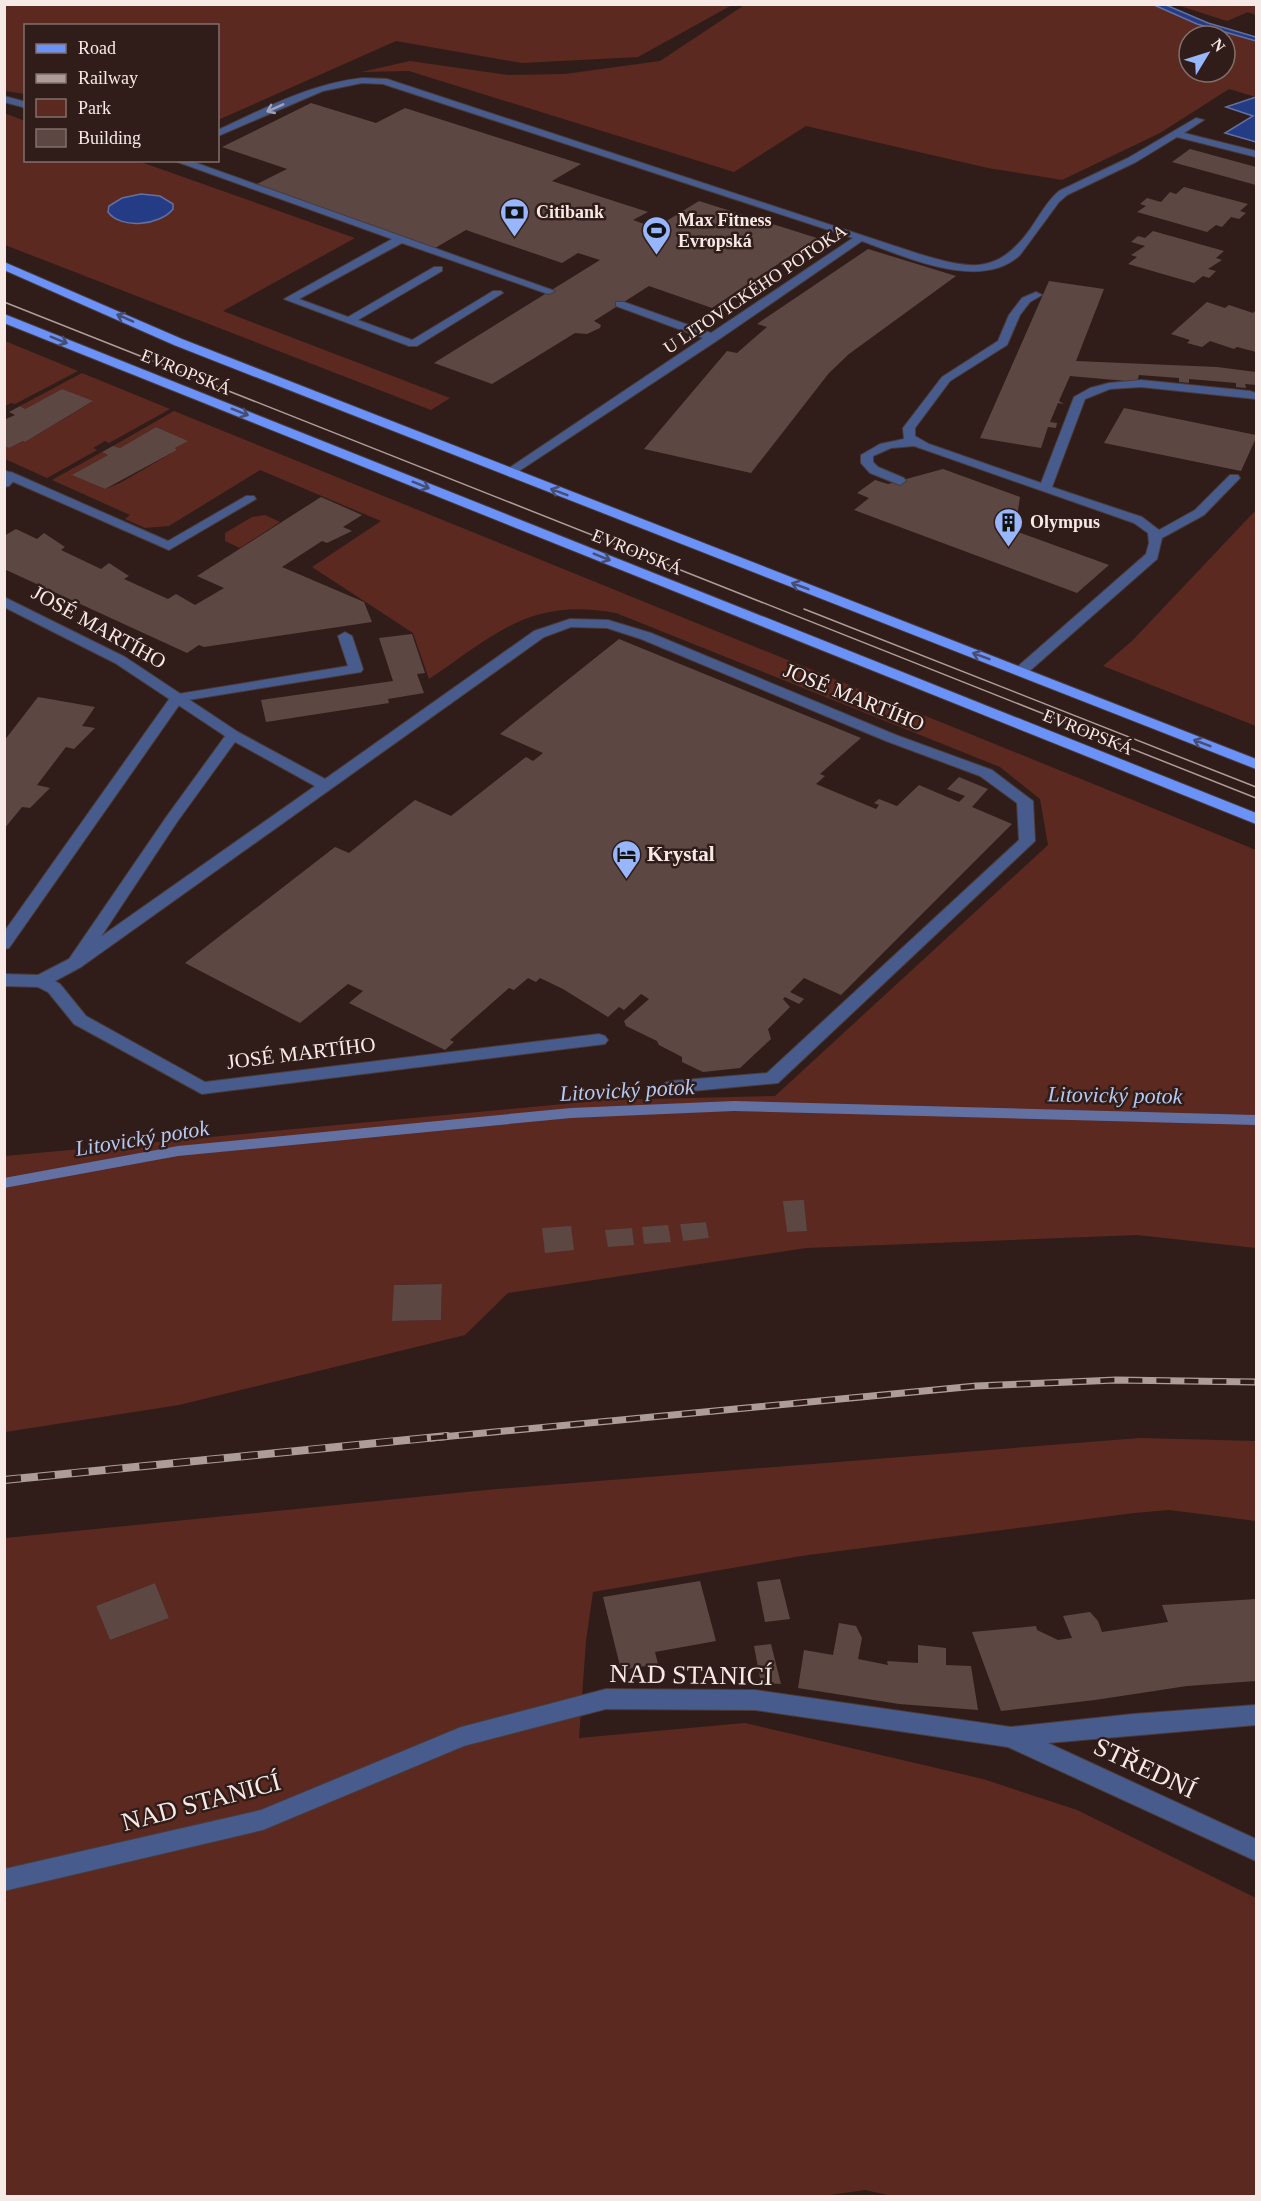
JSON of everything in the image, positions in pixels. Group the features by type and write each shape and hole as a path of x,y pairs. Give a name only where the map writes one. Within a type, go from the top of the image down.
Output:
{"main road":[{"name":"EVROPSKÁ","path":"4,266 178,342 1257,764"},
{"name":"EVROPSKÁ","path":"4,318 1257,819"}],"street":[{"name":"JOSÉ MARTÍHO","path":"4,601 120,660 233,735 325,784"},
{"name":"JOSÉ MARTÍHO","path":"41,981 75,963 539,634 570,623 608,624 646,636 891,738 986,773 1024,801 1027,841 772,1079 671,1087"},
{"name":"JOSÉ MARTÍHO","path":"4,980 41,981 54,988 80,1020 202,1088 599,1040"},
{"name":"NAD STANICÍ","path":"4,1880 262,1820 461,1737 606,1699 755,1700 1011,1737 1133,1724 1257,1715"},
{"name":"STŘEDNÍ","path":"1011,1737 1257,1850"}],"lane":[{"path":"219,133 328,85 364,79 384,81 861,237"},
{"path":"4,99 24,104"},
{"name":"U LITOVICKÉHO POTOKA","path":"510,473 861,237 953,266 983,269 998,266 1010,259 1055,200 1063,193 1132,160 1199,120"},
{"path":"1177,134 1257,154"},
{"path":"183,162 549,291"},
{"path":"400,239 290,299 413,344 497,293"},
{"path":"349,321 438,269"},
{"path":"1020,672 1152,556 1157,536 1152,529 1138,520 915,442 909,437 909,428 946,379 1003,343 1015,315 1026,300 1036,295"},
{"path":"620,304 714,338"},
{"path":"1046,488 1080,398 1090,391 1114,386 1148,384 1257,396"},
{"path":"900,481 874,470 867,463 867,455 878,447 891,443 915,442"},
{"path":"7,478 169,546 250,499"},
{"path":"1157,536 1184,524 1210,506 1234,478"},
{"path":"4,944 177,698 356,669 345,636"},
{"path":"75,963 172,819 233,735"}],"green space":[{"path":"5,4 732,4 638,57 522,63 396,41 219,120 219,24 24,24 24,94 5,91"},
{"path":"746,4 1154,5 1197,24 1177,24 1177,84 1237,84 1237,36 1256,41 1256,97 1229,89 1160,133 1062,180 988,168 806,126 734,172 409,71 361,72 410,61 508,75 565,74 660,61"},
{"path":"1177,5 1256,5 1256,15 1248,12 1227,21"},
{"path":"4,113 24,121 24,162 141,162 355,238 223,311 450,398 431,410 5,245"},
{"path":"5,341 78,371 15,404 5,406"},
{"path":"82,373 170,409 109,443 105,441 93,448 97,450 47,478 5,459 5,446 9,448 25,442 92,402 62,389 25,409 20,406"},
{"path":"174,411 1256,850 1256,1248 1137,1235 806,1248 508,1293 465,1335 179,1405 5,1432 5,1156 607,1100 775,1096 1048,845 1040,799 1000,767 616,613 586,609 560,610 537,615 495,634 429,679 413,633 312,567 381,521 260,470 169,526 145,528 125,519 130,515 52,480 102,452 108,455 73,475 105,489 120,483 177,450 175,448 187,441 156,427 120,448 113,446","holes":["784,1201 804,1201 807,1231 787,1231","706,1222 709,1238 683,1240 680,1224","442,1284 441,1320 393,1321 395,1285"]},
{"path":"1256,510 1256,726 1103,666 1132,641"},
{"path":"265,515 280,522 240,548 225,541 225,533 252,517"},
{"path":"1140,1438 1256,1441 1256,1521 1169,1510 1134,1513 801,1556 593,1592 586,1641 579,1738 745,1723 983,1779 1077,1810 1256,1898 1256,2196 892,2196 865,2190 823,2196 5,2196 5,1538 497,1489","holes":["155,1583 169,1618 110,1640 96,1606"]}],"water":[{"path":"1154,5 1166,5 1211,24 1197,24"},
{"path":"1237,31 1256,37 1256,41 1237,36"},
{"path":"1256,97 1256,142 1225,133 1253,116 1226,107"},
{"path":"141,194 160,196 173,204 173,209 160,219 141,223 122,221 114,218 108,212 109,206 122,198"}],"building":[{"path":"311,103 376,123 405,108 581,164 552,181 648,212 633,220 655,228 699,201 817,238 712,308 649,286 594,321 601,325 600,328 587,334 575,333 492,384 434,363 600,260 578,253 562,263 466,230 435,248 255,185 287,169 222,147"},
{"path":"1190,149 1256,167 1256,185 1172,162"},
{"path":"1184,187 1248,204 1240,211 1246,213 1239,219 1231,217 1222,227 1216,225 1207,232 1137,212 1146,206 1140,204 1147,198 1161,202 1170,192 1176,194"},
{"path":"1153,231 1224,251 1216,258 1222,260 1208,269 1216,271 1209,278 1203,276 1194,283 1128,264 1137,257 1131,255 1145,246 1131,242 1138,236 1145,238"},
{"path":"868,249 956,276 849,354 829,373 751,473 644,449 727,351 737,353 767,327 757,324"},
{"path":"1049,281 1104,289 1076,361 1217,367 1256,372 1256,385 1245,384 1246,388 1236,387 1236,383 1189,379 1189,383 1179,382 1179,378 1139,375 1137,382 1070,376 1059,401 1064,404 1058,403 1050,422 1057,423 1056,428 1048,427 1041,448 980,438"},
{"path":"1207,302 1225,308 1229,305 1253,313 1256,310 1256,352 1237,347 1234,349 1210,341 1202,347 1187,343 1190,340 1171,334"},
{"path":"62,389 93,401 25,442 9,448 4,446 4,420 15,415 9,412 20,406 25,409"},
{"path":"1124,408 1256,435 1256,438 1241,471 1104,443"},
{"path":"156,427 188,441 175,448 177,450 105,489 72,475 108,455 102,452 113,446 120,448"},
{"name":"Olympus","path":"943,469 1020,497 1015,531 1109,565 1077,593 854,510 869,498 857,493 875,480 888,484"},
{"path":"321,497 362,515 343,527 352,531 327,543 322,541 282,567 364,602 372,622 204,647 199,645 187,653 4,569 4,536 16,529 37,539 44,533 65,547 61,550 101,569 109,563 129,576 124,579 168,599 176,594 195,605 224,588 197,576"},
{"path":"412,634 425,673 417,674 424,693 388,699 389,703 266,722 261,700 393,681 379,638"},
{"name":"Krystal","path":"619,639 861,738 820,774 825,776 816,784 876,809 879,805 874,803 879,799 897,806 919,785 959,802 965,796 947,789 959,777 988,789 972,807 1012,824 841,995 804,978 790,992 804,999 799,1004 785,997 783,999 790,1007 768,1029 771,1039 740,1068 703,1072 682,1062 682,1057 659,1045 657,1041 626,1026 624,1021 649,999 641,994 624,1010 619,1007 608,1017 563,989 540,978 536,982 528,978 514,990 509,988 450,1040 454,1042 445,1050 349,1003 363,991 348,984 300,1023 185,963 335,847 349,853 415,800 451,816 526,757 533,761 543,753 500,734"},
{"path":"38,697 95,707 82,726 95,728 74,749 66,747 37,785 50,788 30,808 22,807 4,829 4,741"},
{"path":"804,1200 807,1231 787,1232 783,1201"},
{"path":"706,1222 709,1238 683,1241 680,1224"},
{"path":"668,1225 671,1242 644,1244 642,1227"},
{"path":"571,1226 574,1250 545,1253 542,1228"},
{"path":"632,1228 634,1245 608,1247 605,1230"},
{"path":"442,1284 441,1320 392,1321 394,1285"},
{"path":"780,1579 790,1619 765,1622 757,1582"},
{"path":"700,1581 716,1641 655,1652 658,1664 621,1670 603,1597"},
{"path":"155,1583 169,1618 110,1640 96,1606"},
{"path":"1256,1599 1256,1681 1187,1686 1001,1711 972,1632 1036,1626 1037,1630 1058,1640 1072,1638 1063,1616 1090,1612 1098,1621 1102,1632 1168,1622 1162,1605"},
{"path":"839,1623 856,1626 862,1638 858,1659 888,1665 887,1661 918,1663 918,1645 946,1648 946,1665 971,1666 978,1710 899,1704 798,1688 804,1650 833,1655"},
{"path":"771,1644 781,1684 761,1683 754,1646"}],"waterway":[{"name":"Litovický potok","path":"4,1183 178,1151 571,1113 734,1106 1256,1120"}],"tram line":[{"path":"4,302 1256,798"},
{"path":"804,609 1256,787"}],"railway":[{"path":"431,1438 976,1386 1116,1380 1256,1382"},
{"path":"4,1480 447,1436"}],"place":[{"name":"Citibank","path":"515,238"},
{"name":"Max Fitness Evropská","path":"657,256"},
{"name":"Olympus","path":"1009,548"},
{"name":"Krystal","path":"626,880"}]}
